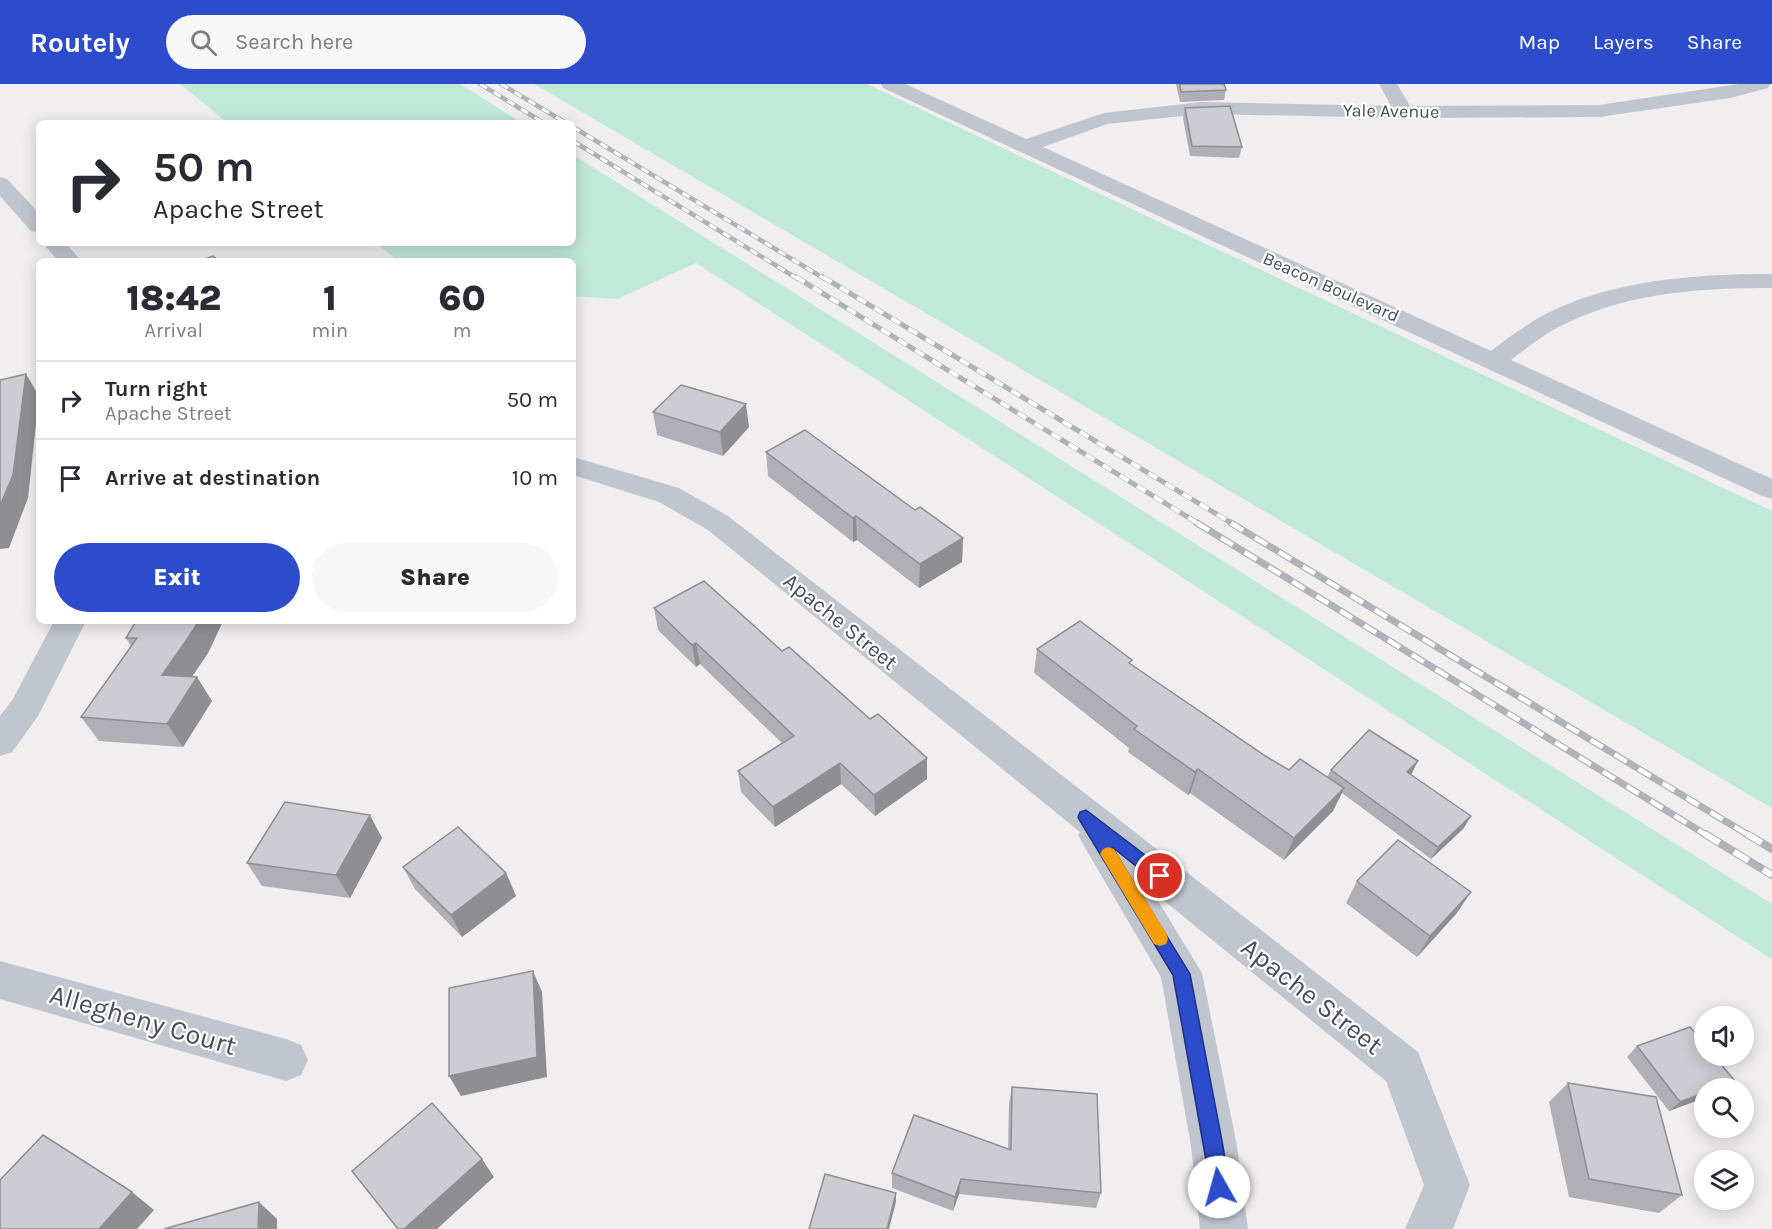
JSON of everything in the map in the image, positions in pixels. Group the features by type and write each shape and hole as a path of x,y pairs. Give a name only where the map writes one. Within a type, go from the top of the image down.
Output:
{"street":[{"name":"Beacon Boulevard","path":"890,84 1772,490"},
{"path":"1388,84 1404,112"},
{"name":"Yale Avenue","path":"1023,147 1104,119 1201,108 1404,112 1599,111 1730,92 1761,84"},
{"path":"0,183 36,223"},
{"path":"57,246 67,258"},
{"path":"1494,362 1540,327 1593,305 1645,291 1677,286 1772,280"},
{"name":"Apache Street","path":"576,467 669,495 718,523 1403,1067 1447,1185 1429,1229"},
{"path":"0,742 26,708 68,624"},
{"name":"Apache Street","path":"1086,817 1181,974 1214,1146 1224,1229"},
{"name":"Allegheny Court","path":"0,980 286,1060"}],"green space":[{"path":"180,84 460,84 517,120 224,120"},
{"path":"534,84 867,84 1772,511 1772,808"},
{"path":"576,157 1772,904 1772,959 696,263 617,299 576,296 576,258 394,258 380,246 576,246"}],"building":[{"path":"1180,84 1224,84 1226,90 1181,92"},
{"path":"1230,106 1242,147 1192,146 1185,108"},
{"path":"26,374 13,475 0,506 0,380"},
{"path":"681,385 746,404 720,432 653,412"},
{"path":"805,430 915,510 920,507 963,538 920,564 856,516 853,518 766,452"},
{"path":"704,581 782,651 789,647 870,719 878,714 927,758 874,795 840,763 773,807 738,771 794,736 696,643 692,645 654,608"},
{"path":"1080,621 1132,660 1129,663 1267,757 1289,770 1300,759 1344,788 1294,838 1198,769 1195,772 1134,729 1137,726 1037,649"},
{"path":"134,624 196,624 162,675 197,677 167,724 81,717 137,638 126,638"},
{"path":"1369,730 1418,761 1407,772 1471,816 1438,847 1331,770"},
{"path":"285,802 370,815 336,875 247,863"},
{"path":"458,827 506,873 451,915 403,867"},
{"path":"1398,840 1471,892 1430,936 1357,881"},
{"path":"533,971 537,1057 449,1076 449,988"},
{"path":"1690,1027 1694,1032 1694,1066 1722,1066 1732,1078 1694,1078 1694,1097 1680,1102 1637,1046"},
{"path":"1568,1083 1656,1097 1682,1195 1589,1179"},
{"path":"1012,1087 1097,1094 1101,1193 961,1179 955,1197 892,1173 914,1115 1011,1150"},
{"path":"432,1103 482,1159 404,1229 398,1229 352,1171"},
{"path":"43,1135 132,1192 99,1229 0,1229 0,1180"},
{"path":"825,1174 896,1193 887,1229 809,1229"},
{"path":"259,1202 258,1229 164,1229"}],"railway":[{"path":"480,84 539,120"},
{"path":"501,84 561,120"},
{"path":"576,129 825,279"},
{"path":"576,143 798,279"},
{"path":"796,277 1199,524"},
{"path":"823,277 1233,524"},
{"path":"1197,523 1708,836"},
{"path":"1231,523 1750,836"},
{"path":"1705,834 1772,875"},
{"path":"1747,834 1772,849"}],"slow traffic":[{"path":"1108,854 1160,939"}],"route":[{"path":"1160,876 1086,817 1181,974 1214,1146 1219,1187"}]}
